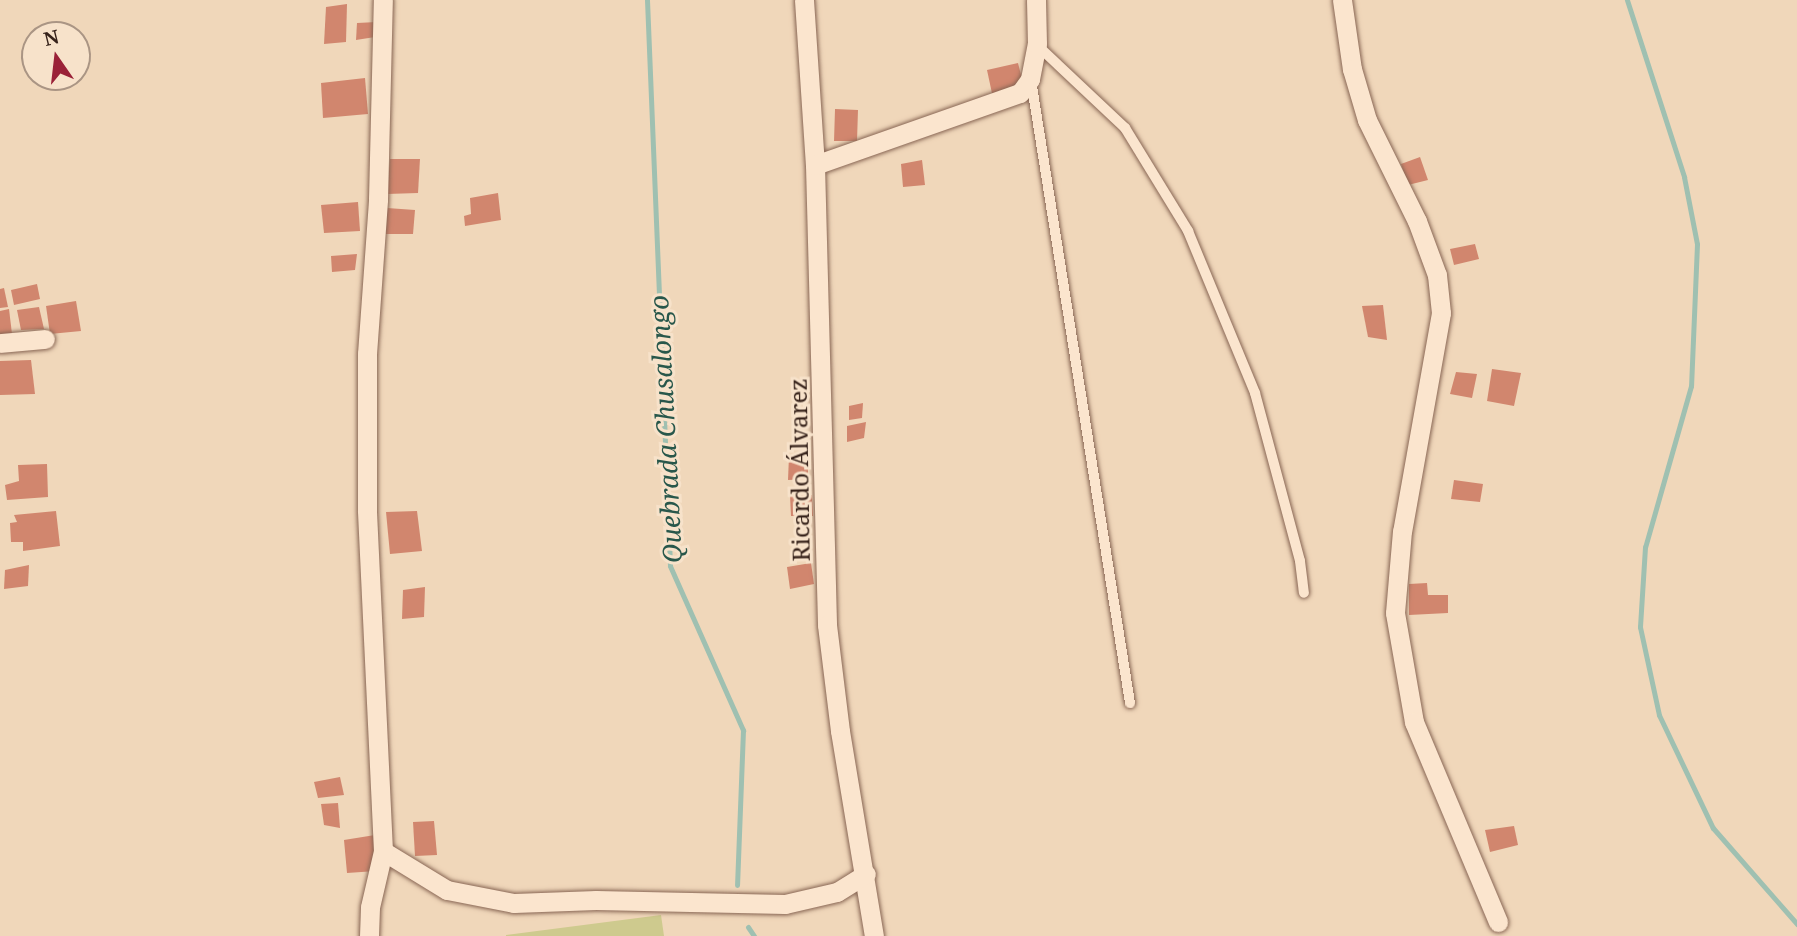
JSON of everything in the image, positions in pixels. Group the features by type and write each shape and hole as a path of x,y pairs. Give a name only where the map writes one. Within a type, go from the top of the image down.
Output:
{"street":[{"path":"369,936 370,907 383,850 367,510 367,354 378,199 383,0"},
{"name":"Ricardo Álvarez","path":"804,0 814,165 827,625 840,732 866,874 874,936"},
{"path":"814,165 1020,93 1030,79 1037,44 1036,0"},
{"path":"1342,0 1352,69 1367,120 1417,221 1437,275 1441,313 1402,531 1395,613 1414,722 1498,922"},
{"path":"0,343 45,339"},
{"path":"383,850 447,890 514,903 596,900 785,904 837,892 866,874"},
{"path":"370,907 380,936"}],"lane":[{"path":"1037,44 1125,128 1188,230 1255,393 1300,561 1304,593"},
{"path":"1030,79 1130,703"}],"shaded area":[{"path":"661,915 664,936 506,936 506,935"}],"building":[{"path":"347,4 346,42 324,44 326,7"},
{"path":"377,22 375,37 356,40 357,23"},
{"path":"1018,63 1024,87 993,98 987,70"},
{"path":"365,78 368,114 323,118 321,83"},
{"path":"835,109 858,110 857,141 834,141"},
{"path":"1420,157 1428,180 1408,185 1401,164"},
{"path":"390,159 420,159 418,193 387,194"},
{"path":"922,160 925,185 903,187 901,164"},
{"path":"498,193 501,220 465,226 464,216 471,214 470,198"},
{"path":"358,202 360,231 324,233 321,205"},
{"path":"387,208 415,210 413,234 386,234"},
{"path":"1475,244 1479,259 1454,265 1450,249"},
{"path":"357,254 355,270 332,272 331,256"},
{"path":"37,284 40,299 14,305 11,290"},
{"path":"4,288 8,307 0,308 0,289"},
{"path":"76,301 81,331 50,334 46,306"},
{"path":"1383,305 1387,340 1368,337 1362,306"},
{"path":"39,307 44,329 21,330 17,310"},
{"path":"9,309 12,334 0,335 0,311"},
{"path":"31,360 35,394 0,395 0,361"},
{"path":"1492,369 1521,373 1514,406 1487,401"},
{"path":"1456,372 1477,374 1472,398 1450,394"},
{"path":"863,403 862,418 849,420 849,406"},
{"path":"866,422 864,438 847,442 847,426"},
{"path":"789,456 808,456 808,479 788,480"},
{"path":"47,464 48,497 7,500 5,485 19,481 18,465"},
{"path":"1454,480 1483,484 1480,502 1451,499"},
{"path":"790,495 812,495 813,516 791,516"},
{"path":"56,511 60,546 23,551 23,542 11,542 10,523 17,522 14,515"},
{"path":"417,511 422,551 390,554 386,512"},
{"path":"811,563 814,584 790,589 787,567"},
{"path":"29,565 28,586 4,589 5,570"},
{"path":"1427,583 1428,595 1448,595 1448,613 1409,615 1409,584"},
{"path":"425,587 424,617 402,619 403,590"},
{"path":"340,777 344,795 318,798 314,782"},
{"path":"338,803 340,828 324,825 321,804"},
{"path":"434,821 437,855 415,856 413,822"},
{"path":"1514,826 1518,845 1490,852 1485,830"},
{"path":"375,835 376,871 347,873 344,840"}],"waterway":[{"name":"Quebrada Chusalongo","path":"647,0 670,566 743,730 737,885"},
{"path":"1627,0 1684,177 1697,244 1691,386 1645,547 1640,627 1659,715 1713,828 1797,924"},
{"name":"Quebrada Chusalongo","path":"748,927 754,936"}]}
